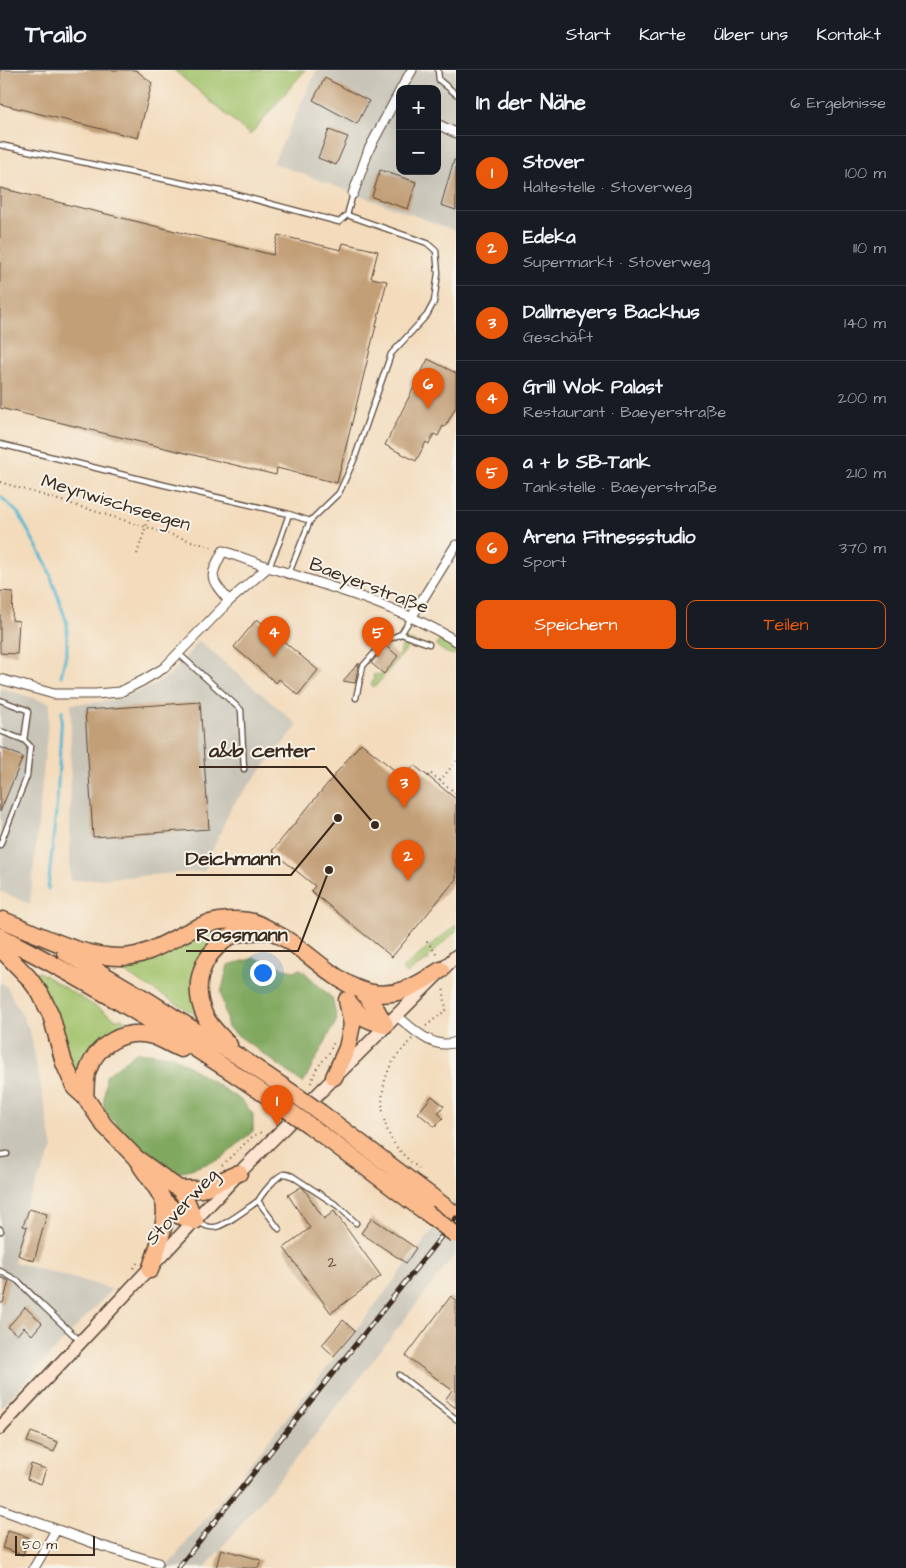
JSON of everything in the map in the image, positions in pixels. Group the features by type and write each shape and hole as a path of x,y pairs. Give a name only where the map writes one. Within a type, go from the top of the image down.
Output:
{"highway":[{"path":"2,919 79,950 100,955 123,957 146,952 206,924 228,919 250,921 298,946 329,973 363,992 376,1009 391,1020"},
{"path":"2,919 87,965 241,1058 321,1112 432,1206 456,1235"},
{"path":"241,1058 214,1029 205,1016 199,998 200,970 212,952 228,937 247,932 272,931"},
{"path":"0,936 59,966 176,1036 242,1078 309,1125 432,1206 456,1215"},
{"path":"0,948 40,992 51,1015 64,1063 75,1088 85,1097 104,1125 136,1158 179,1189 184,1195 195,1220"},
{"path":"363,992 387,994 405,990 436,966"},
{"path":"329,973 347,1000 367,1020 391,1020"},
{"path":"334,1077 347,1048 352,1025 347,1000"},
{"path":"85,1097 87,1071 96,1053 111,1040 132,1034 152,1036 242,1078"},
{"path":"136,1158 164,1202 180,1216 195,1220"},
{"path":"179,1189 202,1188 239,1173"},
{"path":"150,1270 160,1240 164,1202"}],"street":[{"path":"403,85 412,70"},
{"path":"353,194 369,149 396,106"},
{"path":"441,126 456,133"},
{"path":"411,618 456,545"},
{"path":"223,551 213,572 215,584 229,601"},
{"name":"Baeyerstraße","path":"223,551 382,606 439,631 456,641"},
{"path":"1,681 54,694 120,692 164,668 229,601 268,567"},
{"name":"Stoverweg","path":"0,1428 239,1173 391,1020 436,966 456,956"},
{"path":"391,1020 426,1039 439,1043 452,1044 456,1042"},
{"path":"0,1509 56,1530 158,1563"},
{"path":"34,1568 56,1530"}],"lane":[{"path":"438,70 439,80 456,94"},
{"path":"0,145 230,193 339,222 347,215 353,194"},
{"path":"288,573 310,521 339,493 354,460 391,354 427,315 434,302 438,273 436,252 427,243 347,215"},
{"path":"0,444 156,484 289,514 310,521"},
{"path":"268,567 289,514"},
{"path":"356,698 363,666 385,641 401,634 411,618"},
{"path":"401,634 430,644"},
{"path":"178,652 241,710 244,769"},
{"path":"0,700 28,712 24,740"},
{"path":"0,731 24,740 30,746 27,776 0,845"},
{"path":"0,1155 7,1154"},
{"path":"195,1220 206,1226 215,1227 222,1225 258,1201 263,1193 279,1177 285,1174 292,1176 338,1206 356,1223"},
{"path":"258,1201 279,1229"},
{"path":"0,1271 18,1281 81,1342"},
{"path":"399,1375 456,1419"}],"path":[{"name":"Meynwischseegen","path":"0,482 223,551"},
{"path":"137,554 149,517"},
{"path":"440,780 456,761"},
{"path":"428,776 430,773 456,793"},
{"path":"426,1175 399,1150 386,1130 382,1109 384,1081 392,1062 418,1033 446,1010 436,966 437,955 427,941"}],"shaded area":[{"path":"317,70 456,70 456,231 273,163"},
{"path":"199,641 298,725 231,807 204,871 70,881 71,704 101,702 123,697 150,687 170,675"},
{"path":"0,688 50,703 30,904 0,891"},
{"path":"0,982 7,987 30,1031 53,1149 25,1207 14,1262 112,1289 0,1408"},
{"path":"456,1200 456,1253 316,1434 205,1568 166,1568 333,1360"}],"green space":[{"path":"174,70 305,70 250,135"},
{"path":"403,638 415,642 418,647 416,649 410,645 374,688 371,684 374,679 373,675 383,674 394,662 401,649"},
{"path":"439,640 456,650 456,654 440,649 436,645"},
{"path":"241,924 208,947 198,1016 110,964 194,935"},
{"path":"456,925 456,931 428,957 429,960 406,974 402,969"},
{"path":"255,958 293,971 301,969 332,998 337,1020 303,1083 228,1028 221,993 228,965"},
{"path":"39,972 116,1019 123,1019 135,1026 111,1034 81,1075 77,1077 33,973"},
{"path":"136,1052 173,1056 242,1101 253,1114 253,1131 221,1159 169,1176 103,1111 106,1076"}],"building":[{"path":"0,70 136,70 152,83 138,138 0,104"},
{"path":"325,78 369,101 357,124 313,100"},
{"path":"329,130 348,137 336,165 318,158"},
{"path":"454,160 456,160 456,210 441,205"},
{"path":"380,170 416,182 408,209 372,197"},
{"path":"0,188 273,255 278,235 341,250 343,243 378,251 371,278 387,281 337,483 277,468 276,475 0,408"},
{"path":"428,359 456,373 456,407 438,436 434,434 429,444 426,442 416,461 385,445"},
{"path":"0,591 13,592 12,620 19,621 17,654 0,653"},
{"path":"257,619 318,670 298,695 279,679 276,683 234,647"},
{"path":"386,646 398,656 384,674 371,663"},
{"path":"359,663 355,683 343,681 355,667"},
{"path":"200,702 209,829 93,837 85,710"},
{"path":"361,743 404,778 414,765 456,799 456,879 392,957 311,891 315,886 272,851"},
{"path":"0,747 23,757 0,812"},
{"path":"432,1096 444,1106 438,1113 443,1118 435,1127 418,1113"},
{"path":"301,1187 324,1219 334,1211 381,1276 331,1313 284,1248 310,1228 288,1195"},
{"path":"29,1209 47,1214 34,1261 18,1255 27,1227 23,1226"},
{"path":"372,1218 416,1248 406,1263 361,1233"},
{"path":"0,1277 9,1281 3,1303 0,1303"},
{"path":"451,1296 456,1300 456,1408 445,1400 452,1390 406,1356"},
{"path":"25,1307 42,1323 32,1335 24,1327 17,1335 8,1327"},
{"path":"343,1320 355,1331 334,1356 322,1345"},
{"path":"31,1432 58,1442 54,1452 27,1442"},
{"path":"31,1464 46,1469 41,1484 27,1479"},
{"path":"8,1531 28,1537 23,1555 2,1548"},
{"path":"221,1549 261,1560 258,1568 216,1568"}],"waterway":[{"path":"0,496 18,513 47,565 67,623 67,650 61,676"},
{"path":"48,889 57,801 62,711"}],"railway":[{"path":"178,1568 456,1218"}],"place":[{"name":"Arena Fitnessstudio","path":"428,409"},
{"name":"Grill Wok Palast","path":"274,657"},
{"name":"a + b SB-Tank","path":"378,658"},
{"name":"Dallmeyers Backhus","path":"404,808"},
{"name":"Deichmann","path":"338,818"},
{"name":"a&b center","path":"375,825"},
{"name":"Rossmann","path":"329,870"},
{"name":"Edeka","path":"408,881"},
{"name":"Stover","path":"277,1126"}]}
